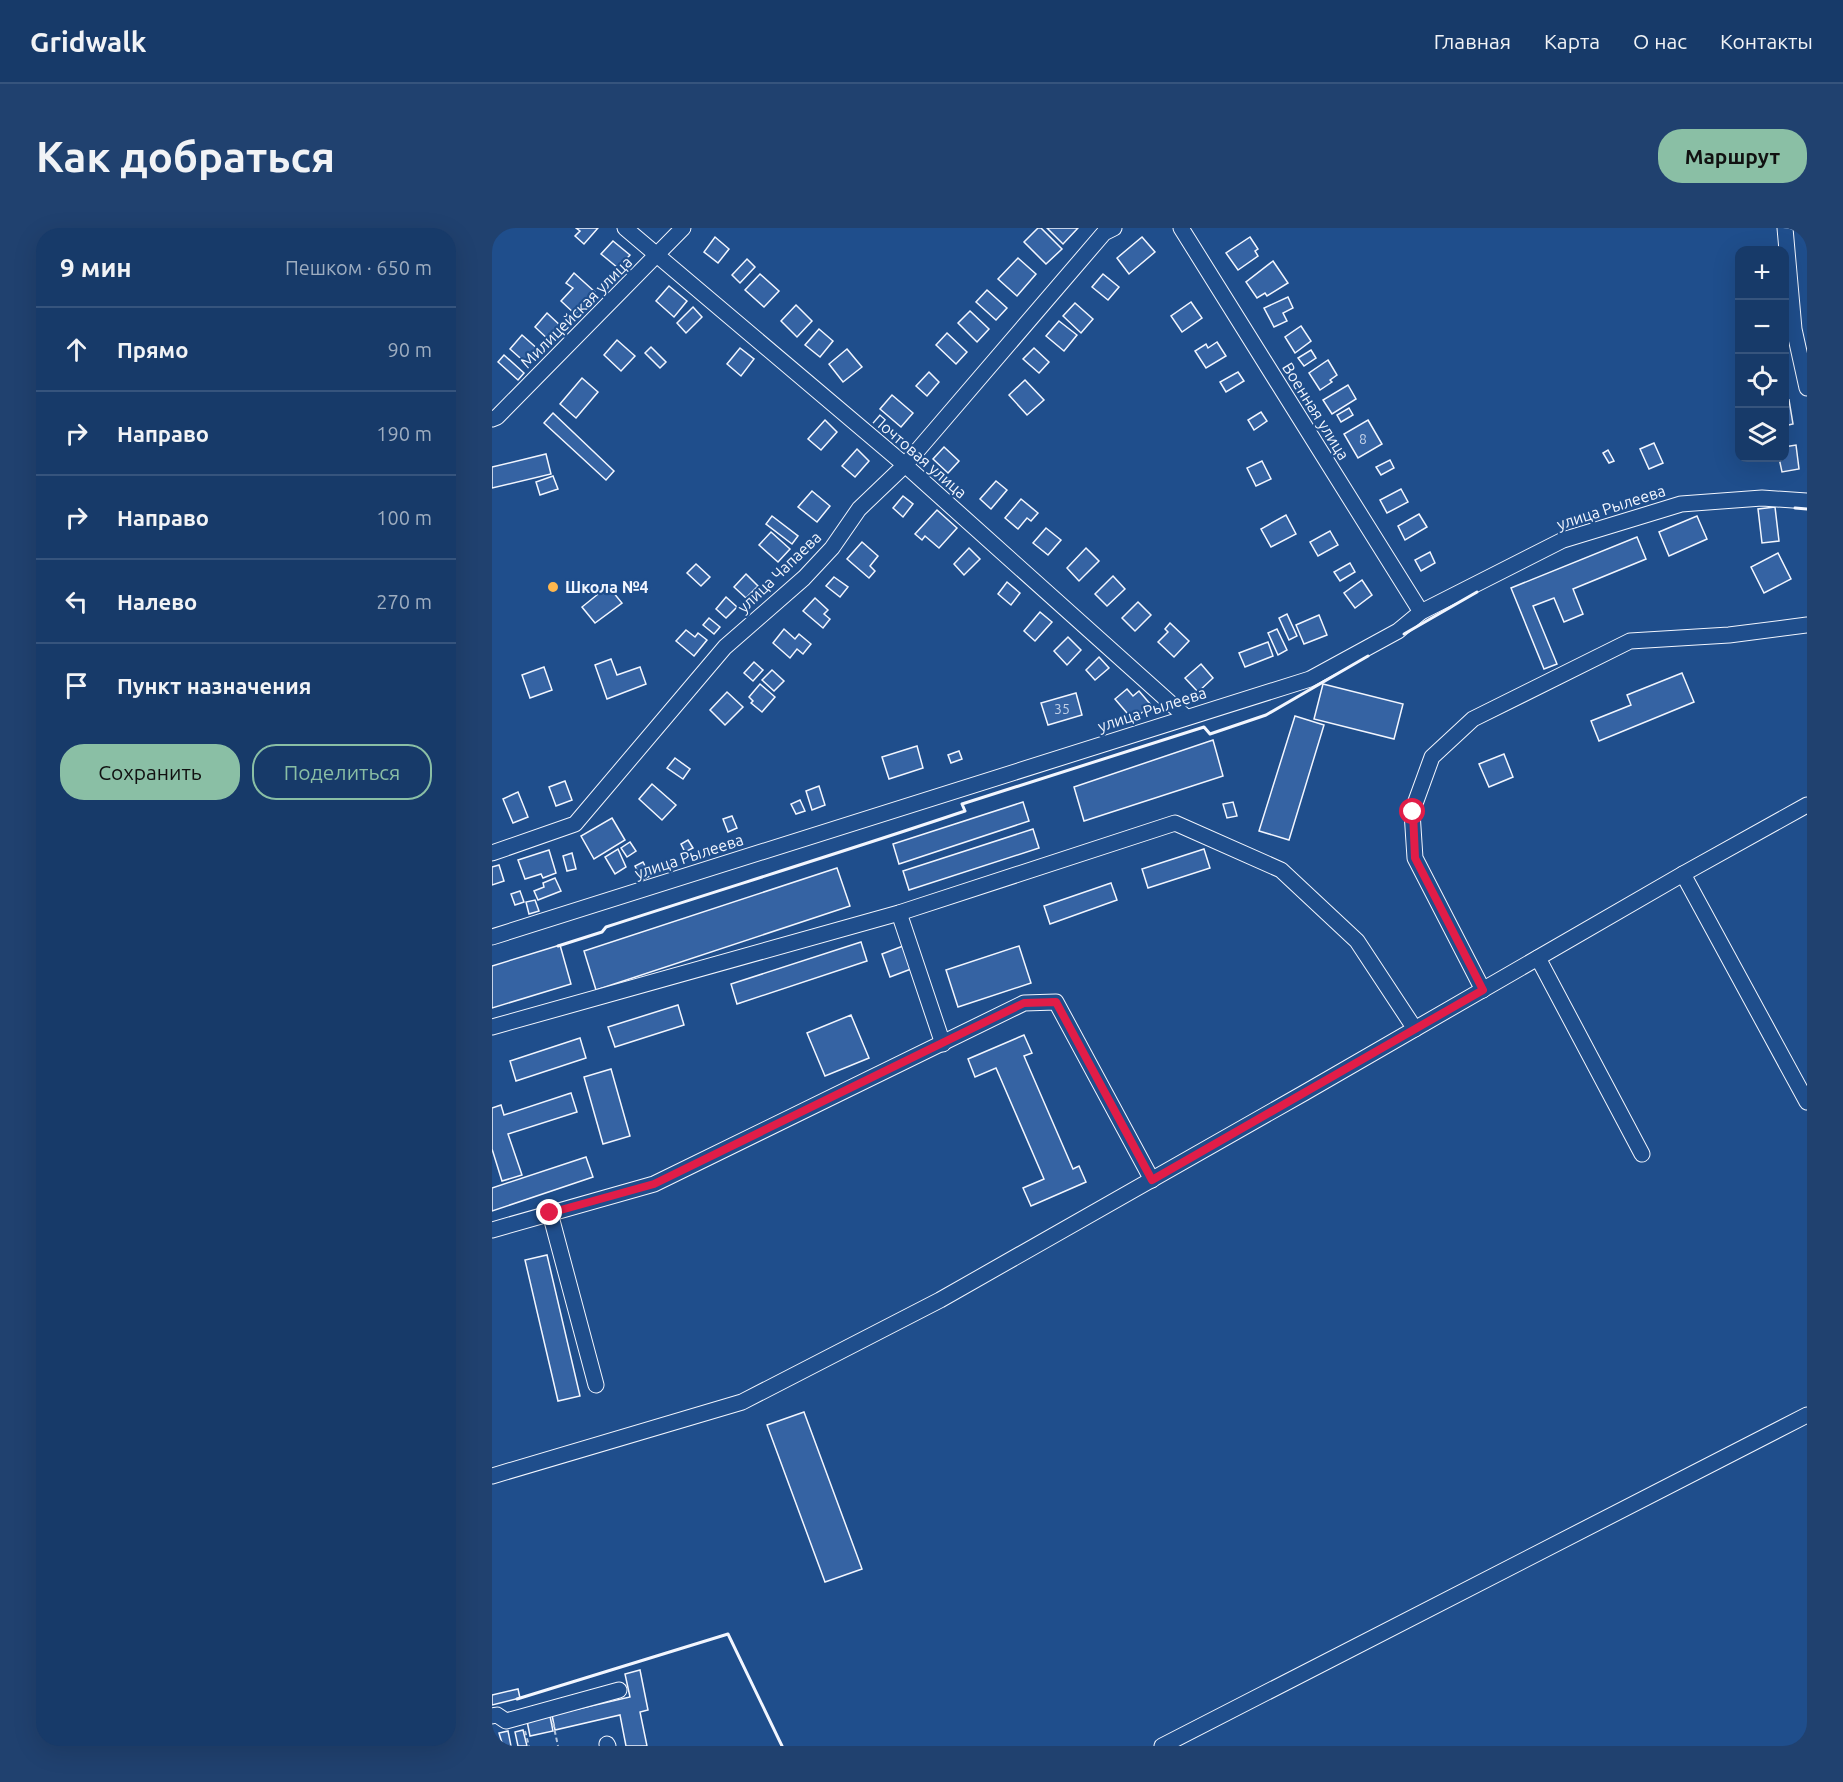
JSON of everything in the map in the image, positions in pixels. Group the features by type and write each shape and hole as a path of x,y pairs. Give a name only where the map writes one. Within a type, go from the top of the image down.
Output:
{"street":[{"name":"Почтовая улица","path":"625,228 904,465 1186,717"},
{"name":"Милицейская улица","path":"492,419 497,417 683,228"},
{"name":"Военная улица","path":"1180,228 1421,612"},
{"path":"1785,228 1794,329 1807,388"},
{"name":"улица Чапаева","path":"492,853 575,824 725,647 804,578 832,548 859,509 904,465 1108,230"},
{"name":"улица Рылеева","path":"492,937 1310,679 1398,631 1421,612 1563,540 1681,504 1762,498 1807,501"},
{"path":"1483,990 1415,858 1413,812 1432,757 1473,719 1630,641 1729,635 1807,625"},
{"path":"492,1476 742,1402 940,1300 1807,805"},
{"path":"492,1027 899,913 1175,823 1281,870 1357,941 1415,1029"},
{"path":"1683,874 1807,1102"},
{"path":"899,913 943,1044"},
{"path":"1538,958 1642,1154"},
{"path":"492,1230 654,1184 1024,1003 1056,1002 1152,1180"},
{"path":"550,1213 596,1385"},
{"path":"1162,1746 1807,1415"},
{"path":"492,1716 497,1715 506,1720 620,1690"}],"path":[{"path":"550,1709 558,1746"}],"building":[{"path":"576,228 598,228 584,244 575,236 580,231"},
{"path":"1038,228 1041,228 1062,249 1046,264 1024,242"},
{"path":"1047,228 1078,228 1063,244"},
{"path":"715,237 729,249 718,263 704,252"},
{"path":"1142,237 1155,252 1129,274 1117,258"},
{"path":"1250,237 1258,249 1255,251 1258,256 1238,270 1226,253"},
{"path":"613,241 630,255 618,268 601,254"},
{"path":"1018,258 1036,274 1017,296 998,279"},
{"path":"747,259 755,267 740,283 732,275"},
{"path":"1273,261 1288,283 1267,296 1265,293 1257,298 1246,282"},
{"path":"574,273 595,292 575,314 561,301 573,288 566,283"},
{"path":"760,274 779,291 764,307 745,290"},
{"path":"1103,274 1119,287 1108,300 1092,287"},
{"path":"669,286 687,301 674,317 656,301"},
{"path":"987,290 1007,308 996,320 976,302"},
{"path":"1288,297 1293,308 1283,313 1287,321 1274,327 1264,308"},
{"path":"1191,302 1202,318 1182,332 1171,316"},
{"path":"1075,303 1093,319 1081,333 1063,316"},
{"path":"796,305 812,321 797,337 781,321"},
{"path":"693,307 702,317 686,333 677,323"},
{"path":"970,311 989,329 977,342 958,323"},
{"path":"547,313 563,328 551,342 535,327"},
{"path":"1059,321 1077,335 1064,351 1046,336"},
{"path":"1301,326 1311,341 1295,353 1285,337"},
{"path":"819,329 833,341 820,357 805,345"},
{"path":"947,333 967,352 956,364 936,345"},
{"path":"522,335 540,351 528,365 510,349"},
{"path":"617,340 635,356 621,371 604,355"},
{"path":"1217,342 1226,356 1206,368 1195,351 1206,344 1208,348"},
{"path":"651,347 666,362 660,368 645,353"},
{"path":"740,348 754,359 741,376 727,364"},
{"path":"1034,348 1049,362 1039,373 1023,359"},
{"path":"847,349 862,367 843,382 829,364"},
{"path":"1311,350 1316,358 1304,366 1298,358"},
{"path":"504,355 524,373 518,380 498,362"},
{"path":"1328,360 1337,375 1330,380 1332,382 1320,390 1309,373"},
{"path":"929,372 939,382 927,396 916,386"},
{"path":"1238,372 1244,381 1226,392 1220,382"},
{"path":"582,378 598,392 576,418 560,404"},
{"path":"1025,380 1044,400 1027,415 1009,395"},
{"path":"1348,385 1356,399 1332,414 1323,400"},
{"path":"892,395 913,413 901,427 880,409"},
{"path":"1789,400 1793,424 1789,425"},
{"path":"1349,408 1353,415 1341,422 1337,415"},
{"path":"1261,412 1267,421 1254,430 1248,420"},
{"path":"553,413 614,471 606,480 544,423"},
{"path":"825,420 837,432 821,450 808,439"},
{"path":"1368,420 1382,444 1358,458 1344,434"},
{"path":"1654,443 1663,463 1649,469 1640,449"},
{"path":"1796,445 1799,469 1782,472 1780,462 1789,462 1789,446"},
{"path":"944,447 959,461 948,473 933,459"},
{"path":"857,449 869,461 855,477 842,466"},
{"path":"1608,450 1614,461 1609,463 1603,453"},
{"path":"546,454 551,474 492,488 492,467"},
{"path":"1390,460 1394,468 1381,475 1376,467"},
{"path":"1262,461 1271,479 1256,486 1247,468"},
{"path":"553,476 558,489 540,495 536,482"},
{"path":"996,481 1007,490 991,509 980,499"},
{"path":"1401,489 1408,502 1387,513 1380,500"},
{"path":"812,491 830,506 817,522 798,507"},
{"path":"903,496 913,504 903,517 893,508"},
{"path":"1021,499 1038,513 1031,521 1027,518 1018,529 1005,518"},
{"path":"1775,507 1779,541 1762,543 1758,509"},
{"path":"937,510 957,528 939,548 925,536 922,540 915,534"},
{"path":"1419,514 1427,527 1405,540 1398,526"},
{"path":"1286,515 1296,534 1271,547 1261,529"},
{"path":"772,516 798,536 792,544 766,524"},
{"path":"1697,516 1707,539 1669,556 1659,532"},
{"path":"1046,528 1061,540 1048,555 1033,543"},
{"path":"1330,531 1338,545 1318,556 1310,542"},
{"path":"771,532 790,549 778,562 759,545"},
{"path":"1637,537 1646,559 1573,589 1583,614 1564,622 1554,598 1533,606 1557,664 1544,669 1511,588"},
{"path":"862,542 878,556 870,566 875,571 869,578 847,559"},
{"path":"969,548 980,559 964,575 954,564"},
{"path":"1086,548 1099,561 1079,581 1067,568"},
{"path":"1430,552 1435,563 1421,571 1415,560"},
{"path":"1778,553 1791,579 1764,593 1751,567"},
{"path":"1350,563 1355,572 1340,581 1334,572"},
{"path":"696,564 710,577 701,586 687,573"},
{"path":"746,574 758,586 746,598 734,587"},
{"path":"1113,576 1125,589 1107,606 1095,594"},
{"path":"834,577 848,587 840,597 826,586"},
{"path":"1362,580 1372,595 1355,608 1344,593"},
{"path":"1007,582 1020,593 1011,605 998,594"},
{"path":"608,586 622,603 595,623 582,607"},
{"path":"726,597 737,607 726,618 716,609"},
{"path":"815,598 828,610 824,614 830,619 823,628 803,611"},
{"path":"1138,602 1151,615 1135,631 1122,618"},
{"path":"1040,612 1052,622 1035,641 1024,631"},
{"path":"1287,614 1297,636 1289,640 1279,618"},
{"path":"1319,615 1327,635 1304,644 1296,625"},
{"path":"709,618 720,627 714,634 703,625"},
{"path":"1170,623 1189,641 1174,657 1158,642 1168,632 1165,629"},
{"path":"784,629 795,639 799,634 811,644 803,654 797,649 790,658 773,643"},
{"path":"1277,629 1287,650 1278,655 1268,633"},
{"path":"686,630 695,637 698,633 707,640 694,656 676,641"},
{"path":"1068,637 1081,650 1067,665 1054,651"},
{"path":"1268,642 1273,656 1245,667 1239,653"},
{"path":"1099,657 1109,668 1095,680 1086,670"},
{"path":"611,659 617,675 640,667 646,684 607,699 595,665"},
{"path":"754,662 763,670 753,681 744,673"},
{"path":"1201,664 1213,678 1198,692 1185,678"},
{"path":"544,667 552,690 530,698 522,675"},
{"path":"772,670 784,681 774,691 762,680"},
{"path":"1682,673 1694,702 1599,741 1591,721 1631,705 1627,695"},
{"path":"760,684 775,697 762,712 751,703 753,701 749,697"},
{"path":"1323,684 1403,704 1394,739 1314,719"},
{"path":"1127,689 1133,696 1139,691 1151,705 1133,720 1115,699"},
{"path":"727,692 743,707 725,725 710,710"},
{"path":"1076,693 1082,715 1048,725 1041,703"},
{"path":"1295,716 1324,725 1289,840 1259,831"},
{"path":"1213,740 1223,776 1084,821 1074,787"},
{"path":"917,746 923,768 889,779 882,757"},
{"path":"959,751 962,759 951,763 948,755"},
{"path":"1504,754 1513,777 1489,787 1479,764"},
{"path":"675,758 690,769 683,779 667,768"},
{"path":"565,781 572,800 556,806 549,787"},
{"path":"652,784 676,805 662,820 639,799"},
{"path":"819,786 825,805 812,810 806,791"},
{"path":"518,792 528,817 513,823 503,799"},
{"path":"800,800 805,811 796,814 791,804"},
{"path":"1023,802 1029,821 899,864 893,844"},
{"path":"1233,802 1237,816 1227,818 1223,804"},
{"path":"732,816 737,828 728,832 723,819"},
{"path":"612,818 625,840 594,859 581,836"},
{"path":"1033,829 1039,848 909,890 903,871"},
{"path":"688,840 693,848 685,852 681,844"},
{"path":"630,842 636,851 627,857 621,848"},
{"path":"618,849 626,867 615,874 605,857"},
{"path":"1204,849 1210,868 1148,888 1142,869"},
{"path":"549,850 556,873 543,878 541,874 525,879 518,860"},
{"path":"572,853 576,869 567,871 563,856"},
{"path":"643,862 650,876 642,880 635,866"},
{"path":"499,865 504,881 492,885 492,867"},
{"path":"837,868 850,906 596,990 584,951"},
{"path":"555,878 561,891 538,900 534,891 544,887 543,883"},
{"path":"1111,883 1117,900 1050,924 1044,906"},
{"path":"520,891 524,902 515,905 511,894"},
{"path":"535,900 539,911 529,914 526,902"},
{"path":"861,942 867,961 737,1004 731,984"},
{"path":"560,945 571,984 492,1008 492,966"},
{"path":"903,946 911,969 890,977 882,954"},
{"path":"1019,946 1031,983 958,1007 946,970"},
{"path":"678,1005 684,1025 615,1047 608,1027"},
{"path":"851,1015 869,1058 825,1076 807,1033"},
{"path":"1024,1035 1032,1053 1024,1056 1073,1169 1079,1166 1086,1182 1031,1206 1023,1188 1044,1179 996,1068 975,1077 968,1059"},
{"path":"580,1038 586,1058 516,1081 510,1061"},
{"path":"611,1069 630,1136 603,1144 584,1077"},
{"path":"571,1093 577,1112 508,1134 522,1175 502,1181 492,1149 492,1108 501,1105 504,1115"},
{"path":"586,1157 593,1177 492,1211 492,1188"},
{"path":"547,1255 580,1396 558,1401 525,1260"},
{"path":"804,1412 862,1569 825,1582 767,1425"},
{"path":"640,1670 648,1710 640,1712 647,1746 626,1746 620,1715 555,1730 552,1715 630,1697 625,1674"},
{"path":"518,1689 520,1698 492,1705 492,1695"},
{"path":"550,1716 553,1731 530,1736 527,1721"},
{"path":"523,1730 527,1746 518,1746 515,1732"},
{"path":"508,1731 511,1746 503,1746 499,1733"}],"wall":[{"path":"1795,508 1807,509"},
{"path":"1404,634 1477,592"},
{"path":"558,946 602,932 606,927 965,811 962,804 1204,727 1210,734 1266,715 1368,656"},
{"path":"517,1699 728,1634 782,1746"},
{"path":"1798,1746 1807,1737"}],"place":[{"name":"Школа №4","path":"553,587"}],"route":[{"path":"550,1213 654,1184 1024,1003 1056,1002 1152,1180 1483,990 1415,858 1413,812"}]}
